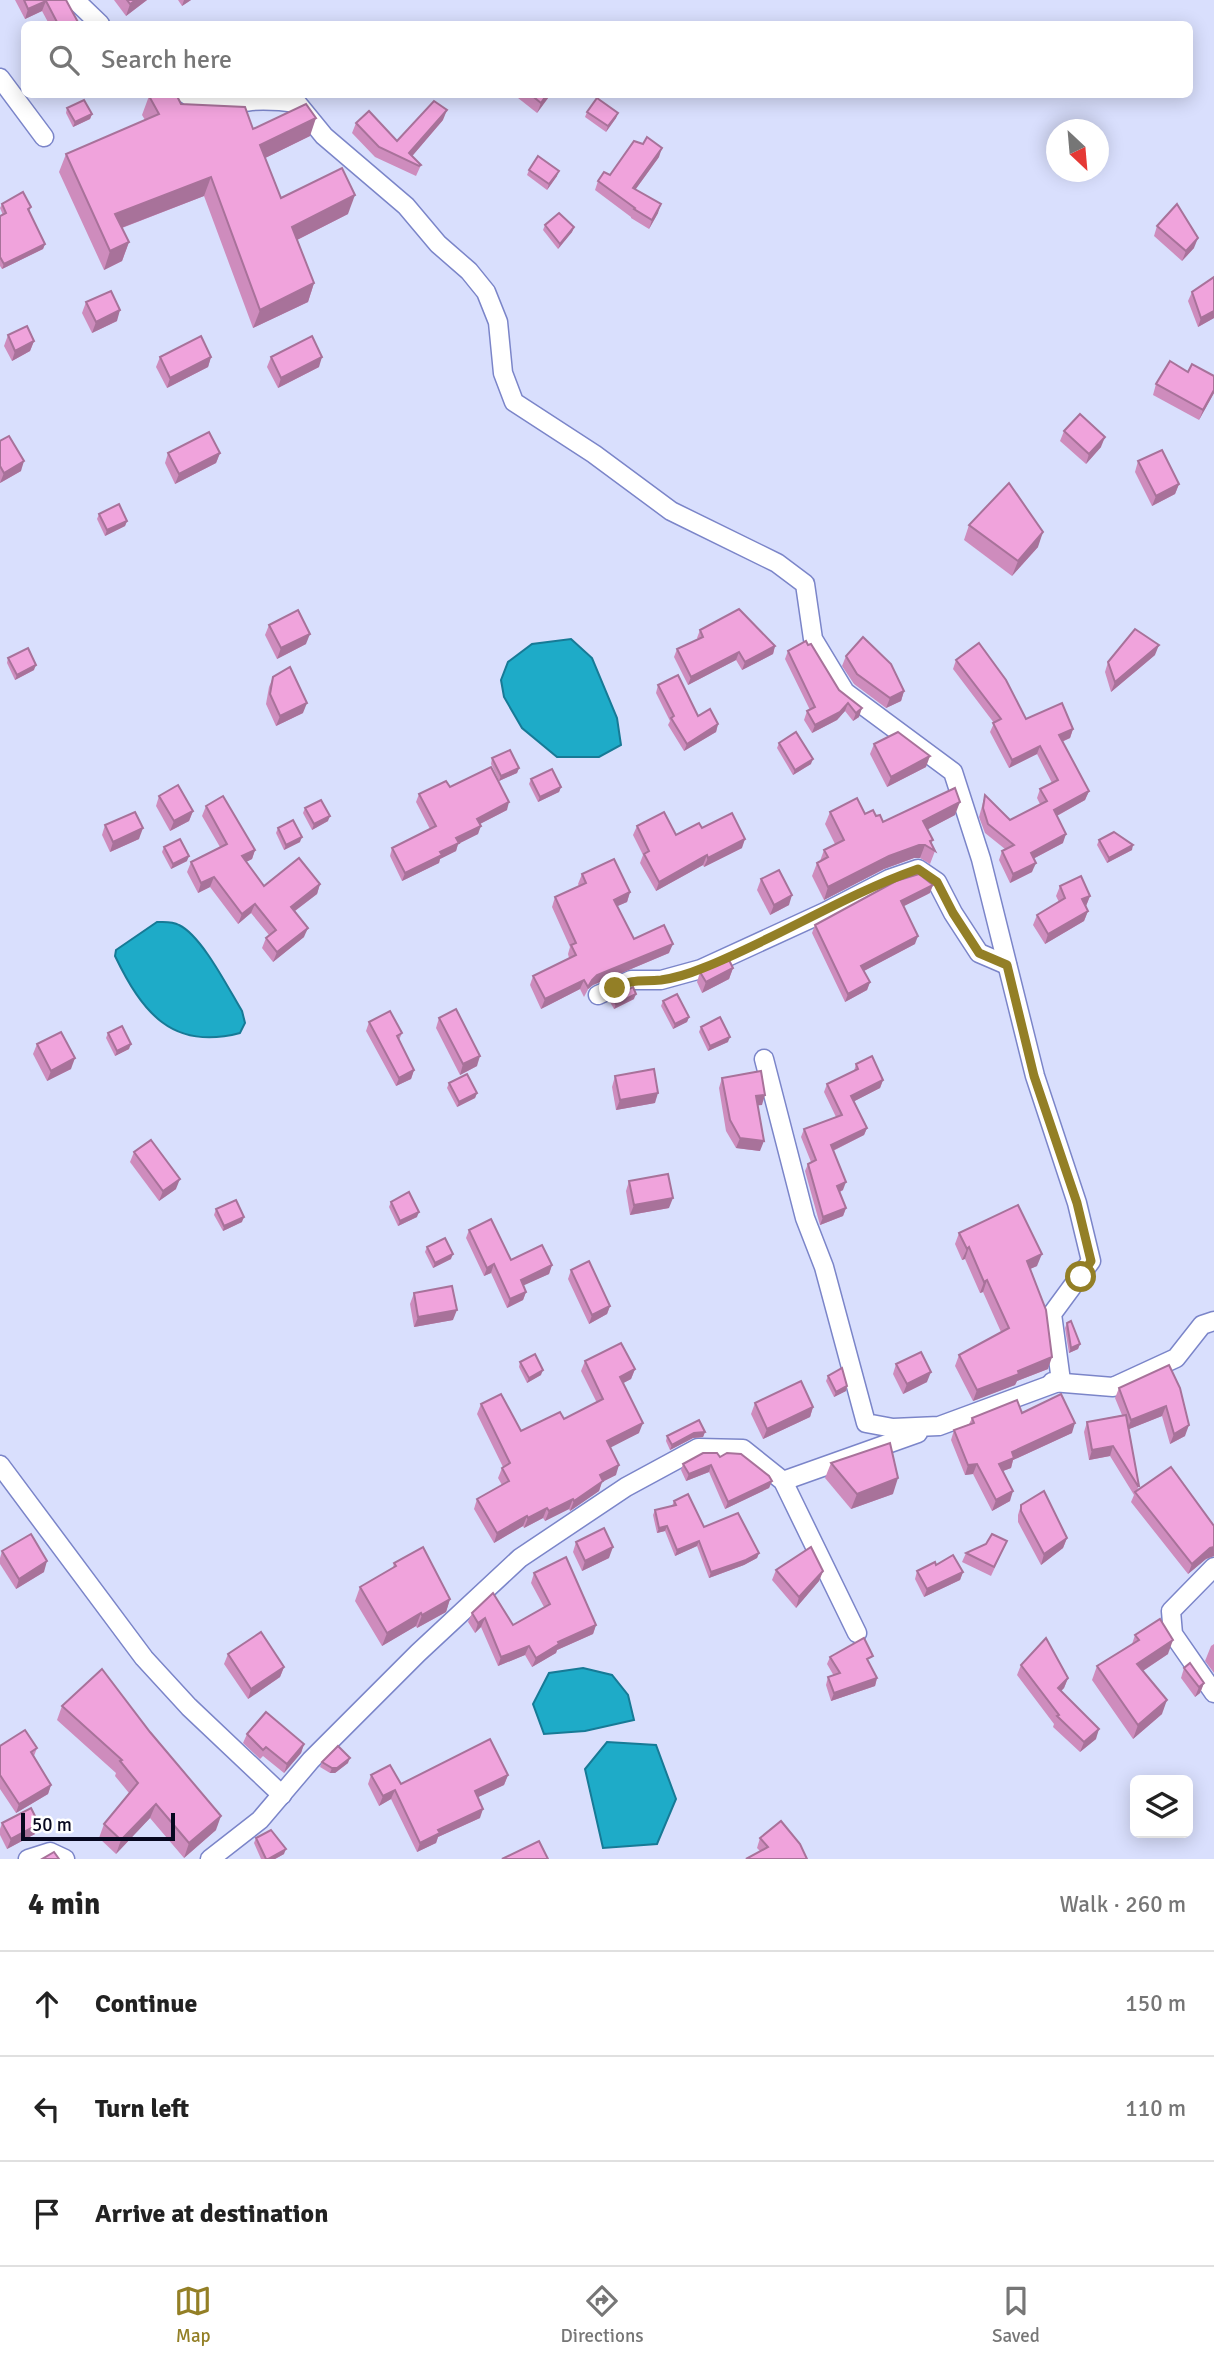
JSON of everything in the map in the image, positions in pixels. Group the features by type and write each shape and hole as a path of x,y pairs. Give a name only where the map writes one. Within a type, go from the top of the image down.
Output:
{"street":[{"path":"75,0 97,21"},
{"path":"0,78 44,137"},
{"path":"190,98 195,102 226,106 253,101 297,103 324,136 406,206 438,244 469,271 486,292 498,322 503,373 514,402 594,454 671,511 777,563 805,584 813,639 845,692 953,772 981,859 1034,1076 1077,1203 1091,1261 1052,1314 1061,1381 939,1426 893,1428 866,1423 824,1267 805,1218 764,1059"},
{"path":"598,995 631,980 661,980 701,969 825,912 889,879 918,869 937,882 979,953 1007,965"},
{"path":"783,1481 1004,1403 1055,1381 1113,1387 1176,1358 1202,1325 1214,1321"},
{"path":"210,1859 260,1819 311,1760 418,1653 520,1558 626,1487 698,1448 743,1448 783,1481 857,1633"},
{"path":"0,1465 144,1658 188,1707 282,1795"},
{"path":"1214,1567 1171,1611 1173,1634 1214,1693"},
{"path":"28,1859 50,1852 65,1859"}],"water":[{"path":"571,639 592,658 617,718 621,745 599,757 557,757 522,728 504,697 501,680 508,662 532,644"},
{"path":"157,922 179,925 197,940 242,1011 245,1023 240,1033 216,1037 196,1036 178,1031 148,1010 136,994 115,956 116,950"},
{"path":"583,1668 612,1675 628,1695 634,1720 585,1731 544,1734 533,1704 549,1673"},
{"path":"607,1742 656,1745 676,1799 657,1844 603,1848 585,1769"}],"building":[{"path":"24,0 66,0 77,21 56,21 46,1 28,9"},
{"path":"150,98 178,98 181,104 245,107 253,129 306,104 316,118 260,145 281,198 342,168 355,195 292,227 314,283 260,310 211,177 115,214 129,242 110,251 66,154 159,114"},
{"path":"597,98 618,113 608,126 587,112"},
{"path":"84,100 92,114 75,122 67,108"},
{"path":"434,101 447,110 409,153 421,165 419,166 379,147 356,123 369,111 397,141"},
{"path":"647,137 662,148 633,188 661,204 652,220 598,181 604,172 610,175 634,141 643,144"},
{"path":"538,156 559,171 549,184 529,170"},
{"path":"23,192 45,244 4,264 0,257 0,216 6,213 2,204"},
{"path":"1177,204 1198,238 1186,251 1157,226"},
{"path":"559,213 574,227 560,244 545,225"},
{"path":"1214,277 1214,311 1201,318 1192,292"},
{"path":"111,291 120,310 96,322 86,302"},
{"path":"27,326 34,341 15,351 8,335"},
{"path":"201,336 211,357 170,378 160,357"},
{"path":"312,336 322,357 281,378 271,357"},
{"path":"1170,361 1188,372 1192,364 1214,376 1214,390 1203,410 1156,384"},
{"path":"1080,414 1105,437 1089,454 1064,431"},
{"path":"209,432 220,453 179,474 168,453"},
{"path":"9,436 24,461 4,473 0,466 0,441"},
{"path":"1162,450 1179,484 1156,496 1138,461"},
{"path":"1009,483 1043,532 1018,561 969,525"},
{"path":"119,504 127,521 107,530 99,514"},
{"path":"739,609 775,646 745,662 739,652 691,677 677,649 703,637 700,630"},
{"path":"298,610 310,634 281,648 269,625"},
{"path":"1135,629 1159,645 1115,682 1108,662"},
{"path":"863,637 891,664 904,691 890,698 857,674 846,656"},
{"path":"806,641 808,645 811,644 839,690 862,708 856,713 848,703 840,712 815,725 807,711 815,707 788,651"},
{"path":"979,643 1006,680 1026,719 1062,703 1073,729 1059,735 1089,791 1054,810 1066,834 1031,853 1036,863 1013,874 1002,851 1014,845 988,824 983,808 985,795 1010,820 1047,801 1040,789 1058,780 1040,746 1012,760 993,723 1001,719 956,660"},
{"path":"28,648 36,665 17,675 8,658"},
{"path":"290,667 307,703 280,716 270,694 273,677"},
{"path":"678,675 698,716 710,709 718,724 687,744 671,718 674,716 658,685"},
{"path":"796,732 813,759 795,770 779,743"},
{"path":"898,732 930,756 891,777 874,744"},
{"path":"510,750 519,768 501,776 492,758"},
{"path":"491,767 509,802 477,819 481,826 456,838 459,843 440,852 442,855 405,873 392,848 436,826 419,794 446,781 450,787"},
{"path":"552,769 561,787 540,797 531,779"},
{"path":"178,785 193,811 174,821 159,796"},
{"path":"955,788 960,802 923,821 933,840 930,841 935,851 925,845 919,845 889,856 828,887 817,863 828,857 824,850 844,840 830,812 857,798 865,814 873,810 876,816 880,815 883,822"},
{"path":"223,796 255,850 242,856 264,886 299,858 320,884 291,907 308,928 277,952 266,938 276,930 255,904 242,914 214,877 201,883 191,862 227,844 206,806"},
{"path":"321,800 330,816 314,824 305,808"},
{"path":"135,812 143,828 113,842 105,825"},
{"path":"664,812 676,835 699,823 702,828 732,813 745,839 708,858 707,855 659,882 644,854 649,851 637,826"},
{"path":"293,820 302,837 286,845 278,828"},
{"path":"1114,832 1133,845 1109,858 1099,840"},
{"path":"180,839 189,856 173,864 164,847"},
{"path":"614,859 630,892 614,900 634,939 664,925 673,944 597,975 588,987 584,980 545,999 533,976 576,955 571,945 576,943 555,897 586,883 582,874"},
{"path":"779,870 792,895 774,905 761,879"},
{"path":"919,874 933,885 901,901 918,936 861,966 870,982 848,994 815,925 896,881"},
{"path":"1081,876 1090,896 1082,899 1088,911 1048,934 1037,915 1065,898 1060,886"},
{"path":"729,960 733,968 706,982 700,972"},
{"path":"633,987 636,994 616,1004 612,997"},
{"path":"677,994 689,1017 675,1024 663,1001"},
{"path":"456,1009 480,1056 463,1064 439,1018"},
{"path":"390,1011 402,1033 397,1036 414,1070 399,1078 369,1022"},
{"path":"720,1017 730,1037 710,1046 701,1027"},
{"path":"122,1026 131,1044 117,1051 108,1033"},
{"path":"61,1032 75,1058 51,1071 37,1044"},
{"path":"872,1056 883,1080 851,1096 867,1128 831,1145 846,1182 837,1186 846,1208 823,1217 808,1164 816,1160 804,1129 842,1115 827,1084 858,1069 856,1064"},
{"path":"654,1069 658,1093 620,1100 615,1076"},
{"path":"761,1071 765,1095 756,1096 764,1141 740,1138 730,1120 722,1078"},
{"path":"467,1074 477,1093 459,1102 449,1083"},
{"path":"151,1140 180,1179 163,1191 134,1152"},
{"path":"668,1174 673,1198 634,1205 629,1181"},
{"path":"409,1192 419,1212 400,1221 391,1202"},
{"path":"236,1200 244,1217 224,1226 216,1209"},
{"path":"1018,1205 1042,1254 1027,1261 1046,1310 1052,1357 1018,1371 1019,1374 977,1390 959,1355 1009,1328 987,1280 984,1282 969,1247 967,1249 959,1233"},
{"path":"491,1219 511,1260 542,1245 552,1265 521,1280 526,1292 510,1299 494,1264 487,1268 469,1230"},
{"path":"445,1238 453,1254 435,1263 427,1247"},
{"path":"589,1261 610,1306 592,1315 571,1270"},
{"path":"452,1286 457,1310 418,1317 414,1293"},
{"path":"1071,1321 1080,1344 1071,1348 1067,1323"},
{"path":"621,1343 635,1369 620,1377 643,1423 607,1441 619,1465 600,1475 603,1481 574,1501 573,1499 549,1511 547,1508 528,1518 527,1516 497,1533 477,1499 509,1481 502,1468 510,1463 481,1404 501,1394 521,1431 560,1412 564,1419 603,1399 585,1361"},
{"path":"921,1352 931,1372 907,1384 896,1364"},
{"path":"535,1354 543,1370 529,1378 520,1362"},
{"path":"1169,1365 1180,1388 1189,1425 1174,1434 1166,1406 1131,1420 1119,1388"},
{"path":"842,1368 847,1386 836,1392 828,1376"},
{"path":"801,1381 813,1407 767,1429 755,1403"},
{"path":"1061,1394 1075,1423 1012,1452 1014,1458 999,1464 1013,1491 996,1500 977,1464 968,1465 954,1430 974,1423 972,1418 1017,1400 1022,1413"},
{"path":"1126,1415 1139,1486 1113,1446 1092,1450 1087,1422"},
{"path":"699,1420 705,1432 694,1433 672,1445 667,1436"},
{"path":"890,1443 898,1478 857,1494 831,1463"},
{"path":"703,1453 717,1453 720,1457 727,1453 741,1454 772,1481 728,1502 711,1465 689,1474 683,1464"},
{"path":"1171,1467 1214,1526 1214,1547 1192,1564 1135,1492"},
{"path":"1044,1491 1067,1538 1044,1554 1021,1511 1021,1505"},
{"path":"688,1494 704,1527 738,1513 759,1553 711,1572 699,1541 677,1550 667,1526 659,1528 655,1510 676,1505 674,1501"},
{"path":"604,1528 613,1547 585,1561 576,1542"},
{"path":"31,1534 47,1561 19,1579 2,1551"},
{"path":"992,1534 1007,1541 994,1567 966,1553 986,1544"},
{"path":"423,1547 450,1599 387,1633 360,1587"},
{"path":"811,1547 823,1571 799,1597 776,1570"},
{"path":"953,1555 963,1572 927,1589 917,1571 935,1562 936,1565"},
{"path":"566,1557 596,1625 558,1642 559,1644 536,1658 529,1646 501,1657 485,1618 478,1623 472,1613 493,1593 513,1625 550,1604 534,1573"},
{"path":"1160,1619 1173,1640 1137,1664 1167,1700 1138,1725 1097,1666 1139,1640 1135,1635"},
{"path":"261,1632 284,1667 251,1689 228,1654"},
{"path":"864,1638 873,1656 867,1659 877,1678 834,1693 828,1677 840,1673 830,1657"},
{"path":"1046,1638 1068,1678 1058,1688 1099,1729 1084,1742 1057,1716 1059,1715 1021,1665"},
{"path":"1190,1663 1204,1683 1199,1687 1184,1668"},
{"path":"102,1669 150,1732 221,1816 189,1843 156,1804 121,1840 104,1824 138,1783 120,1761 122,1760 62,1706"},
{"path":"266,1712 304,1744 287,1764 266,1747 263,1750 247,1734"},
{"path":"25,1730 37,1748 31,1752 51,1785 19,1804 0,1775 0,1746"},
{"path":"490,1739 508,1775 475,1791 483,1809 438,1830 440,1833 420,1843 395,1790 383,1796 371,1775 390,1765 401,1784"},
{"path":"338,1746 350,1758 337,1768 332,1768 322,1762"},
{"path":"31,1808 39,1824 11,1839 2,1823"},
{"path":"781,1821 800,1844 807,1859 746,1859 768,1847 760,1838"},
{"path":"271,1830 286,1849 266,1859 256,1838"},
{"path":"539,1841 548,1859 502,1859"},
{"path":"54,1852 59,1859 42,1859"}],"route":[{"path":"615,988 631,980 661,980 701,969 825,912 889,879 918,869 937,882 979,953 1007,965 1034,1076 1077,1203 1091,1261 1081,1277"}]}
